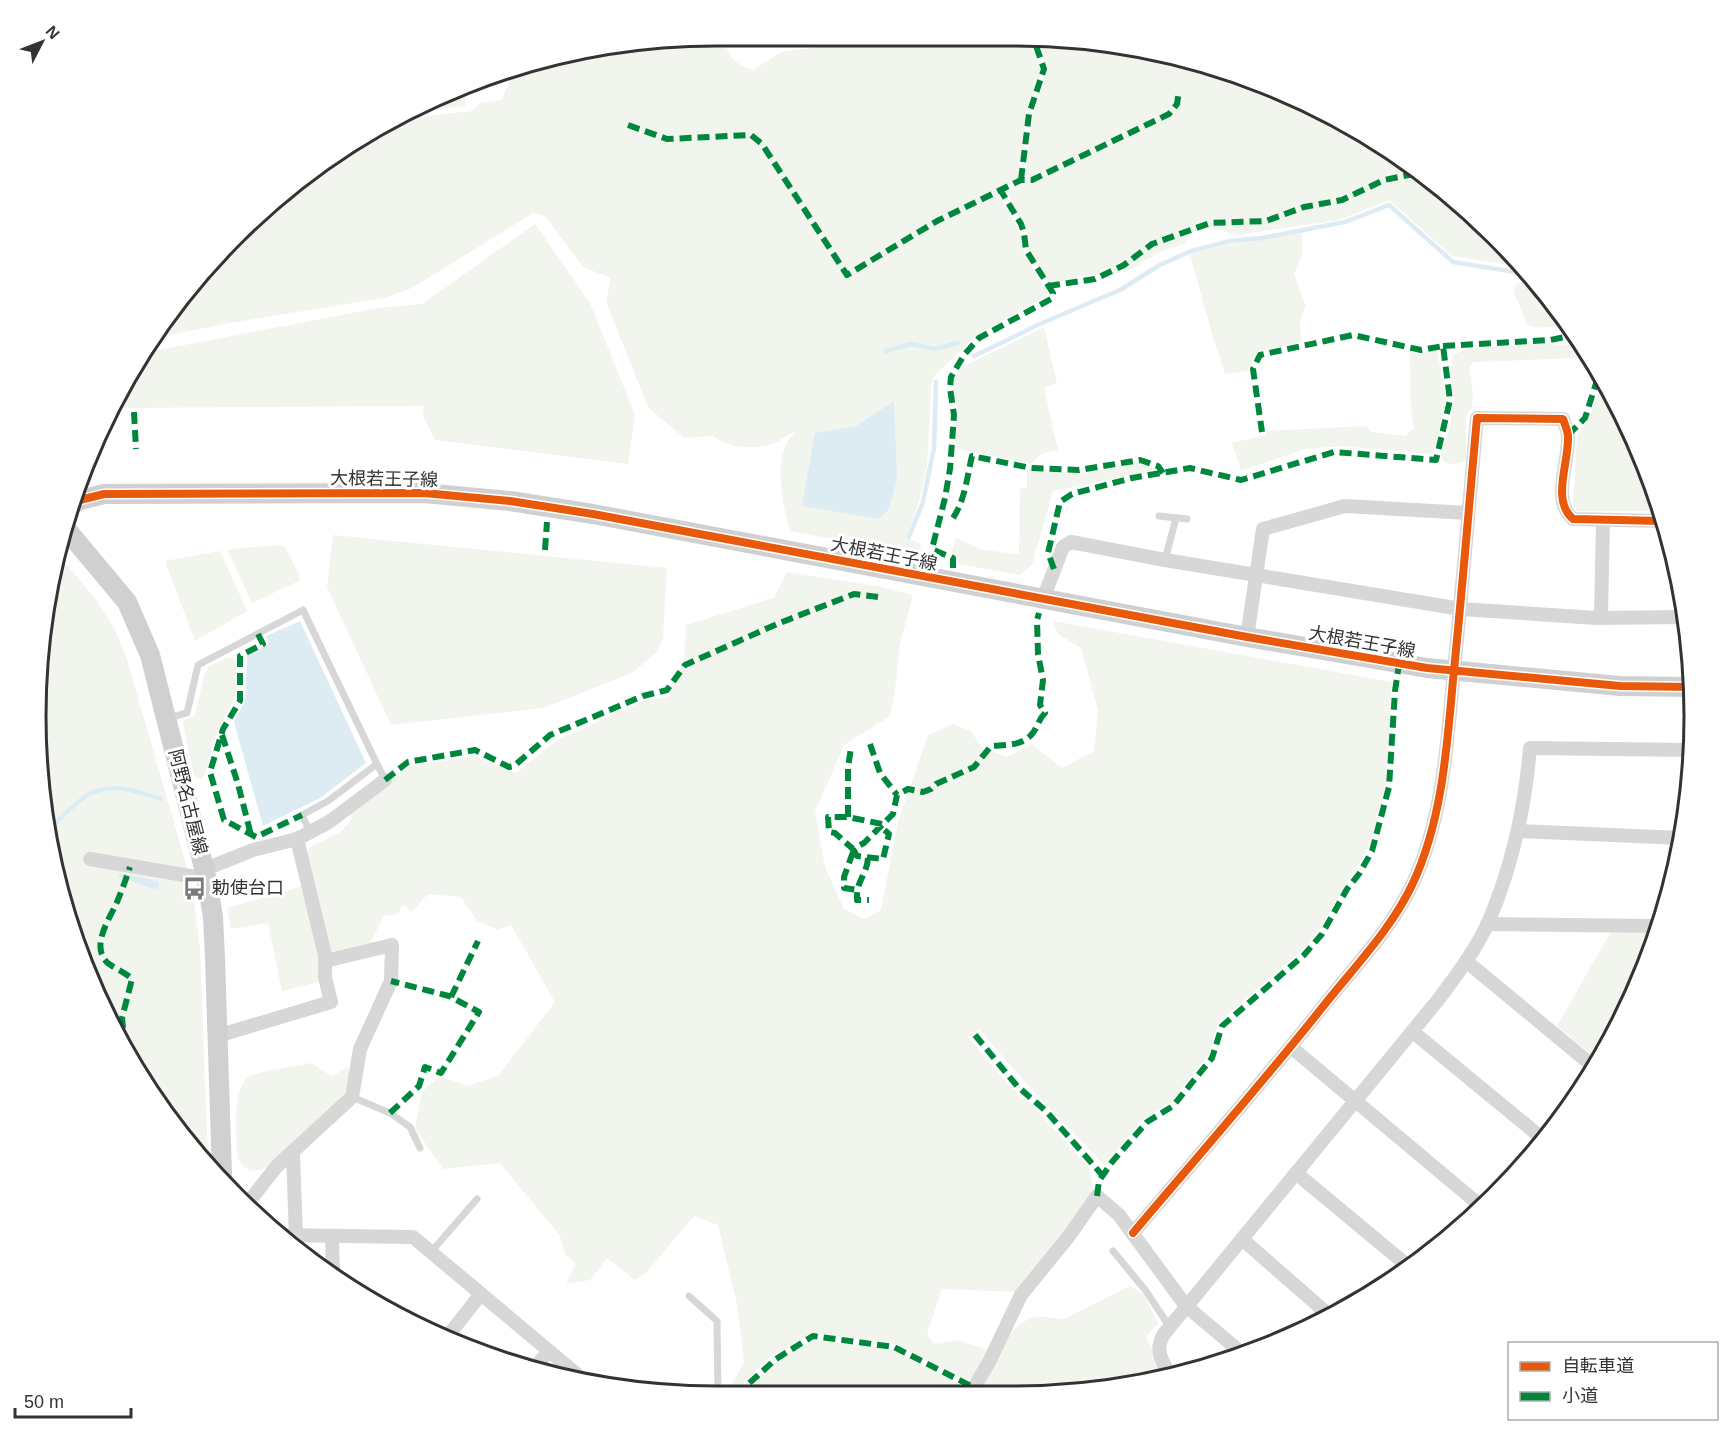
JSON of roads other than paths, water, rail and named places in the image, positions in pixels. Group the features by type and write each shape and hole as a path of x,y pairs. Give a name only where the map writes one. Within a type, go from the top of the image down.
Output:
{"street":[{"path":"1133,1233 1291,1047 1398,911 1413,883 1426,849 1440,790 1461,609 1477,418 1563,419 1568,435 1562,502 1566,513 1573,519 1654,521"},
{"name":"大根若王子線","path":"83,499 104,494 391,493 424,493 489,499 592,514 1247,638 1427,668 1620,686 1683,687"},
{"path":"1247,638 1263,529 1345,506 1468,513"},
{"path":"1601,618 1603,520"},
{"name":"阿野名古屋線","path":"71,535 127,602 150,654 205,872 214,938 222,1166"},
{"path":"1043,599 1063,547 1071,542 1165,560 1461,609 1601,618 1676,617"},
{"path":"1166,1368 1158,1352 1159,1342 1169,1326 1413,1032 1466,961 1487,924 1518,831 1527,790 1530,748 1682,750"},
{"path":"90,859 190,876 205,872 213,866 253,850 297,839 329,822 385,780"},
{"path":"1518,831 1672,838"},
{"path":"217,1036 331,1002 325,977 325,961 297,839"},
{"path":"1487,924 1650,926"},
{"path":"252,1197 270,1174 351,1097 360,1049 391,981 392,945 325,961"},
{"path":"1466,961 1587,1062"},
{"path":"1413,1032 1537,1134"},
{"path":"1291,1047 1474,1201"},
{"path":"291,1153 293,1155 296,1236 413,1237 572,1370"},
{"path":"1296,1173 1402,1261"},
{"path":"975,1386 990,1362 1021,1295 1069,1236 1097,1196 1119,1215 1186,1306 1235,1348"},
{"path":"332,1236 333,1265"},
{"path":"1242,1239 1323,1309"},
{"path":"452,1331 481,1294"},
{"path":"539,1362 549,1351"}],"lane":[{"path":"1159,516 1187,519"},
{"path":"1165,560 1176,518"},
{"path":"167,718 187,713 198,665 303,610 385,780"},
{"path":"310,832 302,815 328,801 376,764"},
{"path":"351,1097 390,1113 410,1127 420,1148"},
{"path":"431,1252 477,1199"},
{"path":"1113,1251 1146,1291 1169,1326"},
{"path":"689,1296 717,1322 718,1386"}],"waterway":[{"path":"974,356 1042,323 1120,290 1160,265 1191,251 1230,241 1262,238 1345,222 1389,205 1453,262 1514,272"},
{"path":"886,351 911,344 935,349 958,343"},
{"path":"909,537 923,502 934,448 936,382"},
{"path":"55,823 81,799 100,790 127,789 161,799"}],"place":[{"name":"勅使台口","path":"194,888"}]}
